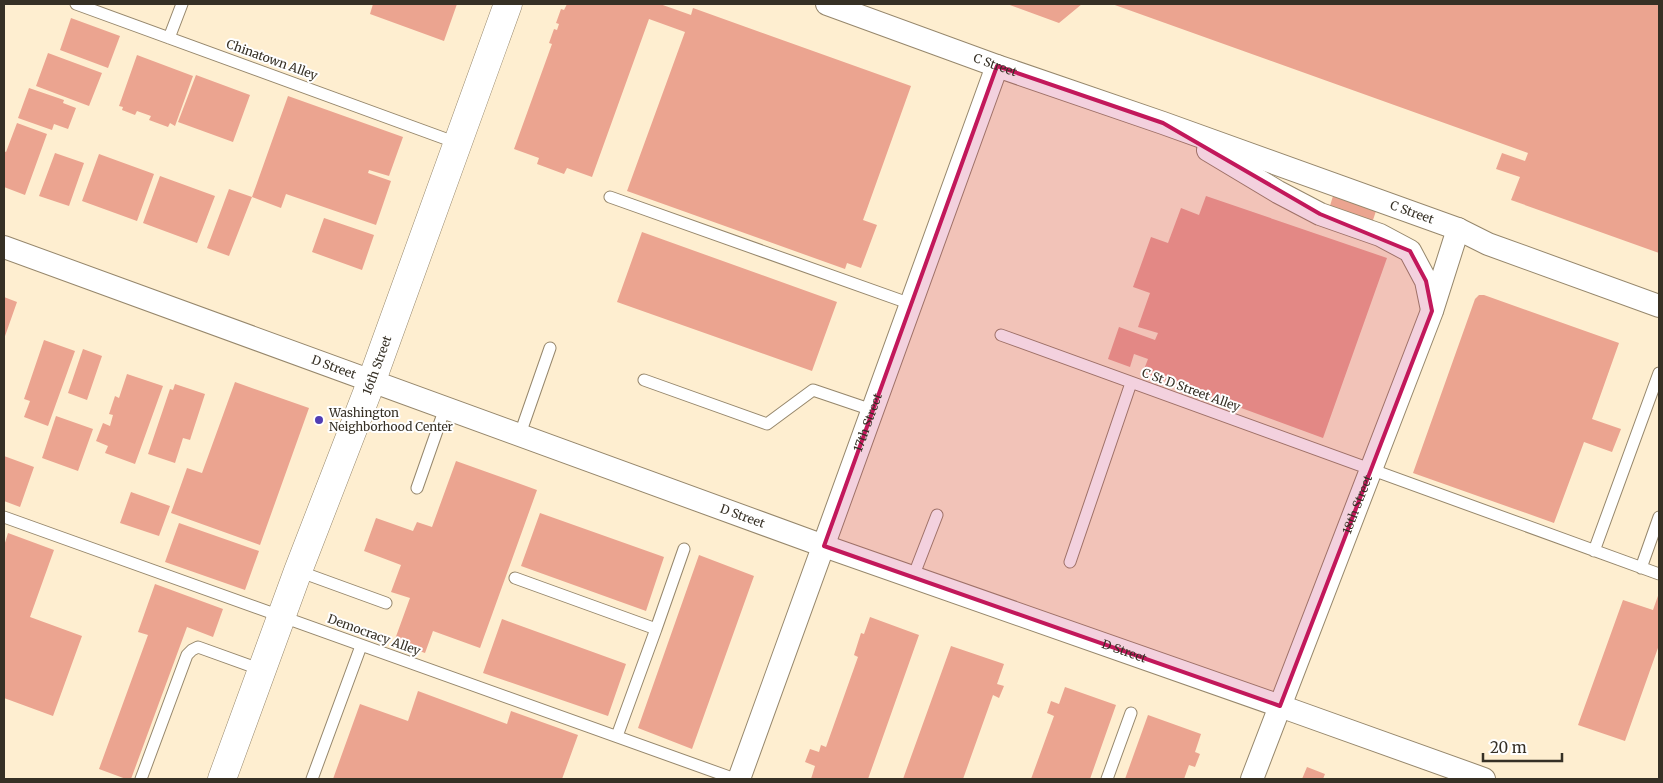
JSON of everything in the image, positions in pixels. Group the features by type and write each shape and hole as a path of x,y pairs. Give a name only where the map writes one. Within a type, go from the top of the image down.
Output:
{"main road":[{"name":"16th Street","path":"223,779 298,571 372,380 508,4"}],"street":[{"name":"C Street","path":"827,4 1458,229 1488,244 1659,306"},
{"name":"17th Street","path":"737,779 824,546 997,66"},
{"name":"C Street","path":"1164,123 1278,192 1320,214 1380,235 1410,251 1426,281 1432,311"},
{"name":"18th Street","path":"1252,779 1432,311 1458,229"},
{"name":"D Street","path":"4,247 824,546 1280,706 1475,778"}],"lane":[{"name":"Chinatown Alley","path":"76,4 458,143"},
{"path":"169,38 182,4"},
{"path":"610,197 911,304"},
{"name":"C St D Street Alley","path":"1001,335 1659,574"},
{"path":"520,434 550,348"},
{"path":"1594,551 1659,373"},
{"path":"644,380 767,424 813,390 872,410"},
{"path":"1070,562 1131,383"},
{"path":"417,488 445,408"},
{"path":"913,577 937,515"},
{"name":"Democracy Alley","path":"4,517 737,779"},
{"path":"1641,568 1659,517"},
{"path":"617,736 684,549"},
{"path":"298,571 386,603"},
{"path":"515,578 656,629"},
{"path":"312,779 361,646"},
{"path":"141,779 188,655 192,650 198,647 262,670"},
{"path":"1107,779 1131,713"}],"highlighted area":[{"path":"997,66 1163,123 1320,214 1410,251 1426,281 1432,311 1280,706 824,546"}],"building":[{"path":"373,4 457,4 444,41 370,14"},
{"path":"567,4 660,4 691,15 693,8 911,86 863,220 877,225 861,268 847,263 845,269 627,191 685,32 649,19 592,177 567,168 564,174 537,164 539,158 514,149 552,44 549,43 554,29 557,30 559,24 556,23 561,9 564,10"},
{"path":"1007,4 1082,4 1059,23"},
{"path":"1112,4 1659,4 1659,253 1511,200 1520,177 1496,169 1502,153 1525,161 1528,153"},
{"path":"71,18 120,36 108,68 60,50"},
{"path":"48,53 102,73 89,106 36,86"},
{"path":"137,55 193,76 175,126 170,123 168,127 149,120 151,116 137,111 135,115 122,110 123,107 119,106"},
{"path":"196,75 250,95 233,142 178,122"},
{"path":"29,88 64,100 63,103 76,108 68,129 54,124 52,130 18,118"},
{"path":"288,96 403,137 389,176 369,170 368,173 391,181 376,225 286,194 281,208 252,197"},
{"path":"17,123 47,134 25,195 4,187 4,151 6,152"},
{"path":"55,153 84,163 69,206 39,196"},
{"path":"99,154 154,174 137,221 82,201"},
{"path":"160,176 215,196 197,243 143,223"},
{"path":"229,189 252,197 229,256 207,248"},
{"path":"1206,196 1387,258 1323,438 1143,372 1148,359 1134,354 1130,367 1108,359 1119,327 1155,340 1158,333 1138,327 1150,293 1133,287 1151,237 1168,243 1181,208 1199,215"},
{"path":"1333,196 1376,211 1372,223 1329,209"},
{"path":"324,218 374,235 362,270 312,252"},
{"path":"642,232 837,302 812,371 617,302"},
{"path":"1479,295 1484,295 1619,343 1592,419 1621,429 1612,452 1584,442 1554,523 1413,473 1475,299"},
{"path":"4,297 17,302 4,339"},
{"path":"44,340 75,351 48,426 24,417 30,401 24,399"},
{"path":"83,349 102,356 87,400 68,393"},
{"path":"127,374 163,386 135,464 105,453 108,446 96,441 103,423 110,426 113,415 109,414 115,396 119,398"},
{"path":"235,382 309,408 260,545 171,513 187,468 202,473"},
{"path":"175,384 205,394 190,440 183,438 175,463 148,454 170,389 173,390"},
{"path":"56,416 93,429 78,471 42,458"},
{"path":"4,456 34,467 20,507 4,501"},
{"path":"456,461 537,490 480,648 433,631 425,653 394,642 410,598 391,592 401,565 364,551 376,518 413,531 417,522 432,527"},
{"path":"131,492 170,506 159,536 120,523"},
{"path":"540,513 664,557 646,611 521,566"},
{"path":"179,523 259,551 245,590 165,562"},
{"path":"8,533 54,550 30,617 82,636 53,716 4,698 4,546"},
{"path":"699,555 754,576 692,749 638,728"},
{"path":"155,584 223,609 213,637 187,627 131,779 126,779 99,769 148,635 138,632"},
{"path":"1659,593 1659,645 1625,741 1578,725 1623,600 1653,610"},
{"path":"870,617 919,635 868,779 811,779 815,766 805,762 810,749 819,752 821,745 826,747 858,657 854,655 861,633 864,634"},
{"path":"502,619 626,664 608,716 483,673"},
{"path":"951,646 1004,664 997,684 1004,686 999,698 993,695 963,779 903,779"},
{"path":"1065,687 1116,705 1090,779 1031,779 1054,716 1047,713 1051,701 1059,704"},
{"path":"418,691 507,724 511,711 578,735 562,779 333,779 360,704 408,721"},
{"path":"1148,715 1201,734 1195,752 1200,754 1195,767 1189,765 1184,779 1125,779"},
{"path":"1307,767 1325,774 1323,779 1302,779"}],"place":[{"name":"Washington Neighborhood Center","path":"319,420"}]}
